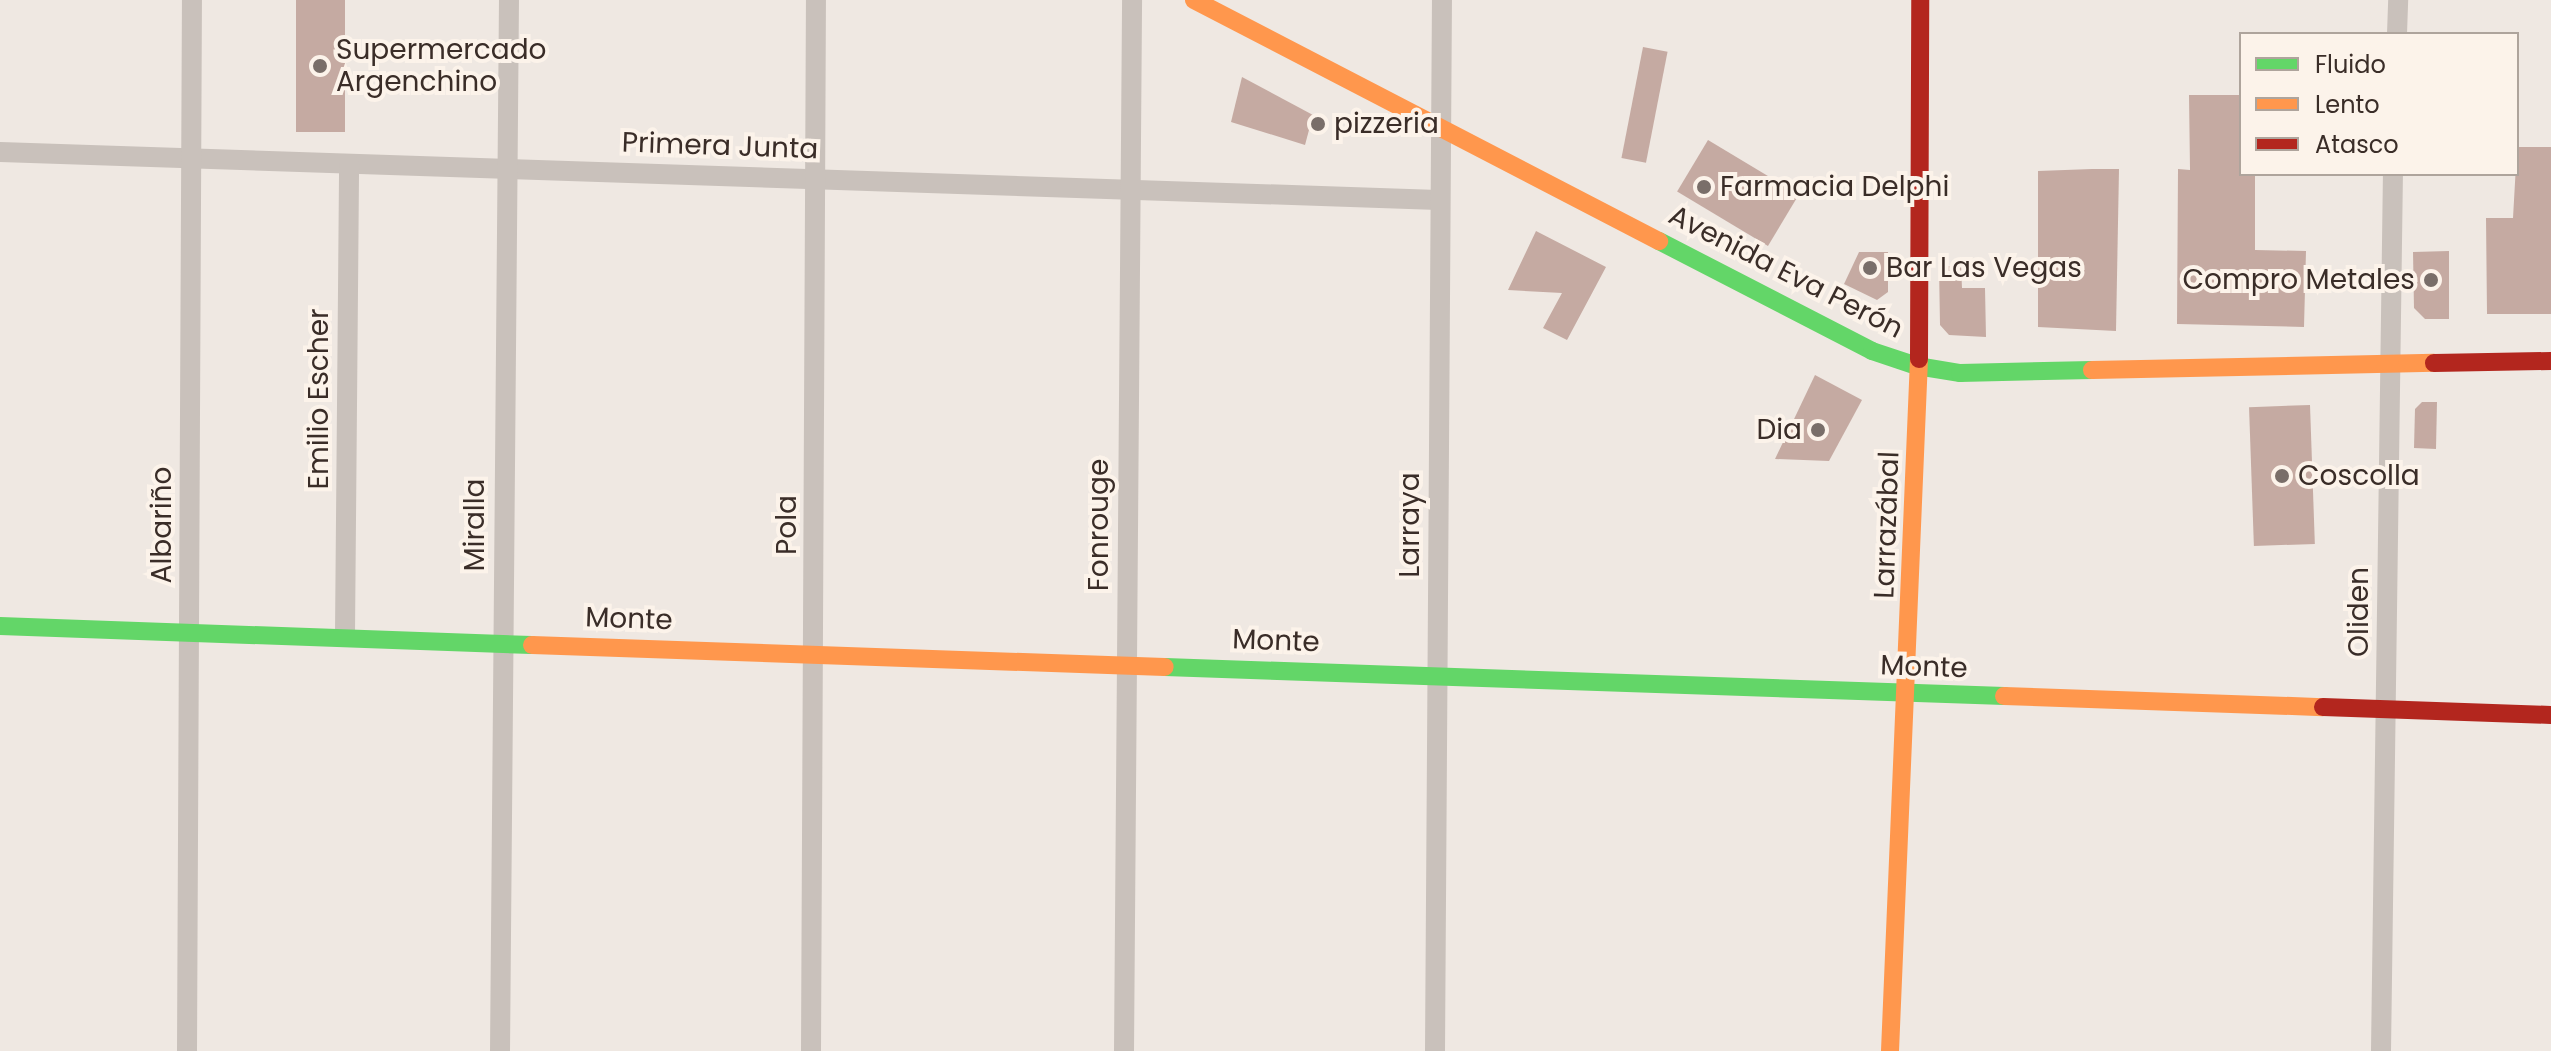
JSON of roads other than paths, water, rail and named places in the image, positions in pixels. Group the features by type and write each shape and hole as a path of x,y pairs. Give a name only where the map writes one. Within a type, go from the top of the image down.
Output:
{"street":[{"name":"Albariño","path":"187,1051 192,0"},
{"name":"Miralla","path":"500,1051 503,166 509,0"},
{"name":"Pola","path":"811,1051 816,0"},
{"name":"Fonrouge","path":"1124,1051 1128,190 1132,0"},
{"name":"Avenida Eva Perón","path":"1194,0 1872,351 1917,366 1960,373 2551,361"},
{"name":"Larraya","path":"1435,1051 1438,200 1442,0"},
{"name":"Larrazábal","path":"1890,1051 1908,695 1917,366 1920,0"},
{"path":"2397,32 2398,0"},
{"name":"Primera Junta","path":"0,152 503,166 1438,200"},
{"name":"Emilio Escher","path":"345,634 349,164"},
{"name":"Oliden","path":"2381,1051 2393,176"},
{"name":"Monte","path":"0,626 345,634 503,643 1438,674 1908,695 2551,715"}],"place":[{"name":"Supermercado Argenchino","path":"320,66"},
{"name":"pizzeria","path":"1318,124"},
{"name":"Farmacia Delphi","path":"1704,187"},
{"name":"Bar Las Vegas","path":"1870,268"},
{"name":"Compro Metales","path":"2431,280"},
{"name":"Dia","path":"1818,430"},
{"name":"Coscolla","path":"2282,476"}]}
